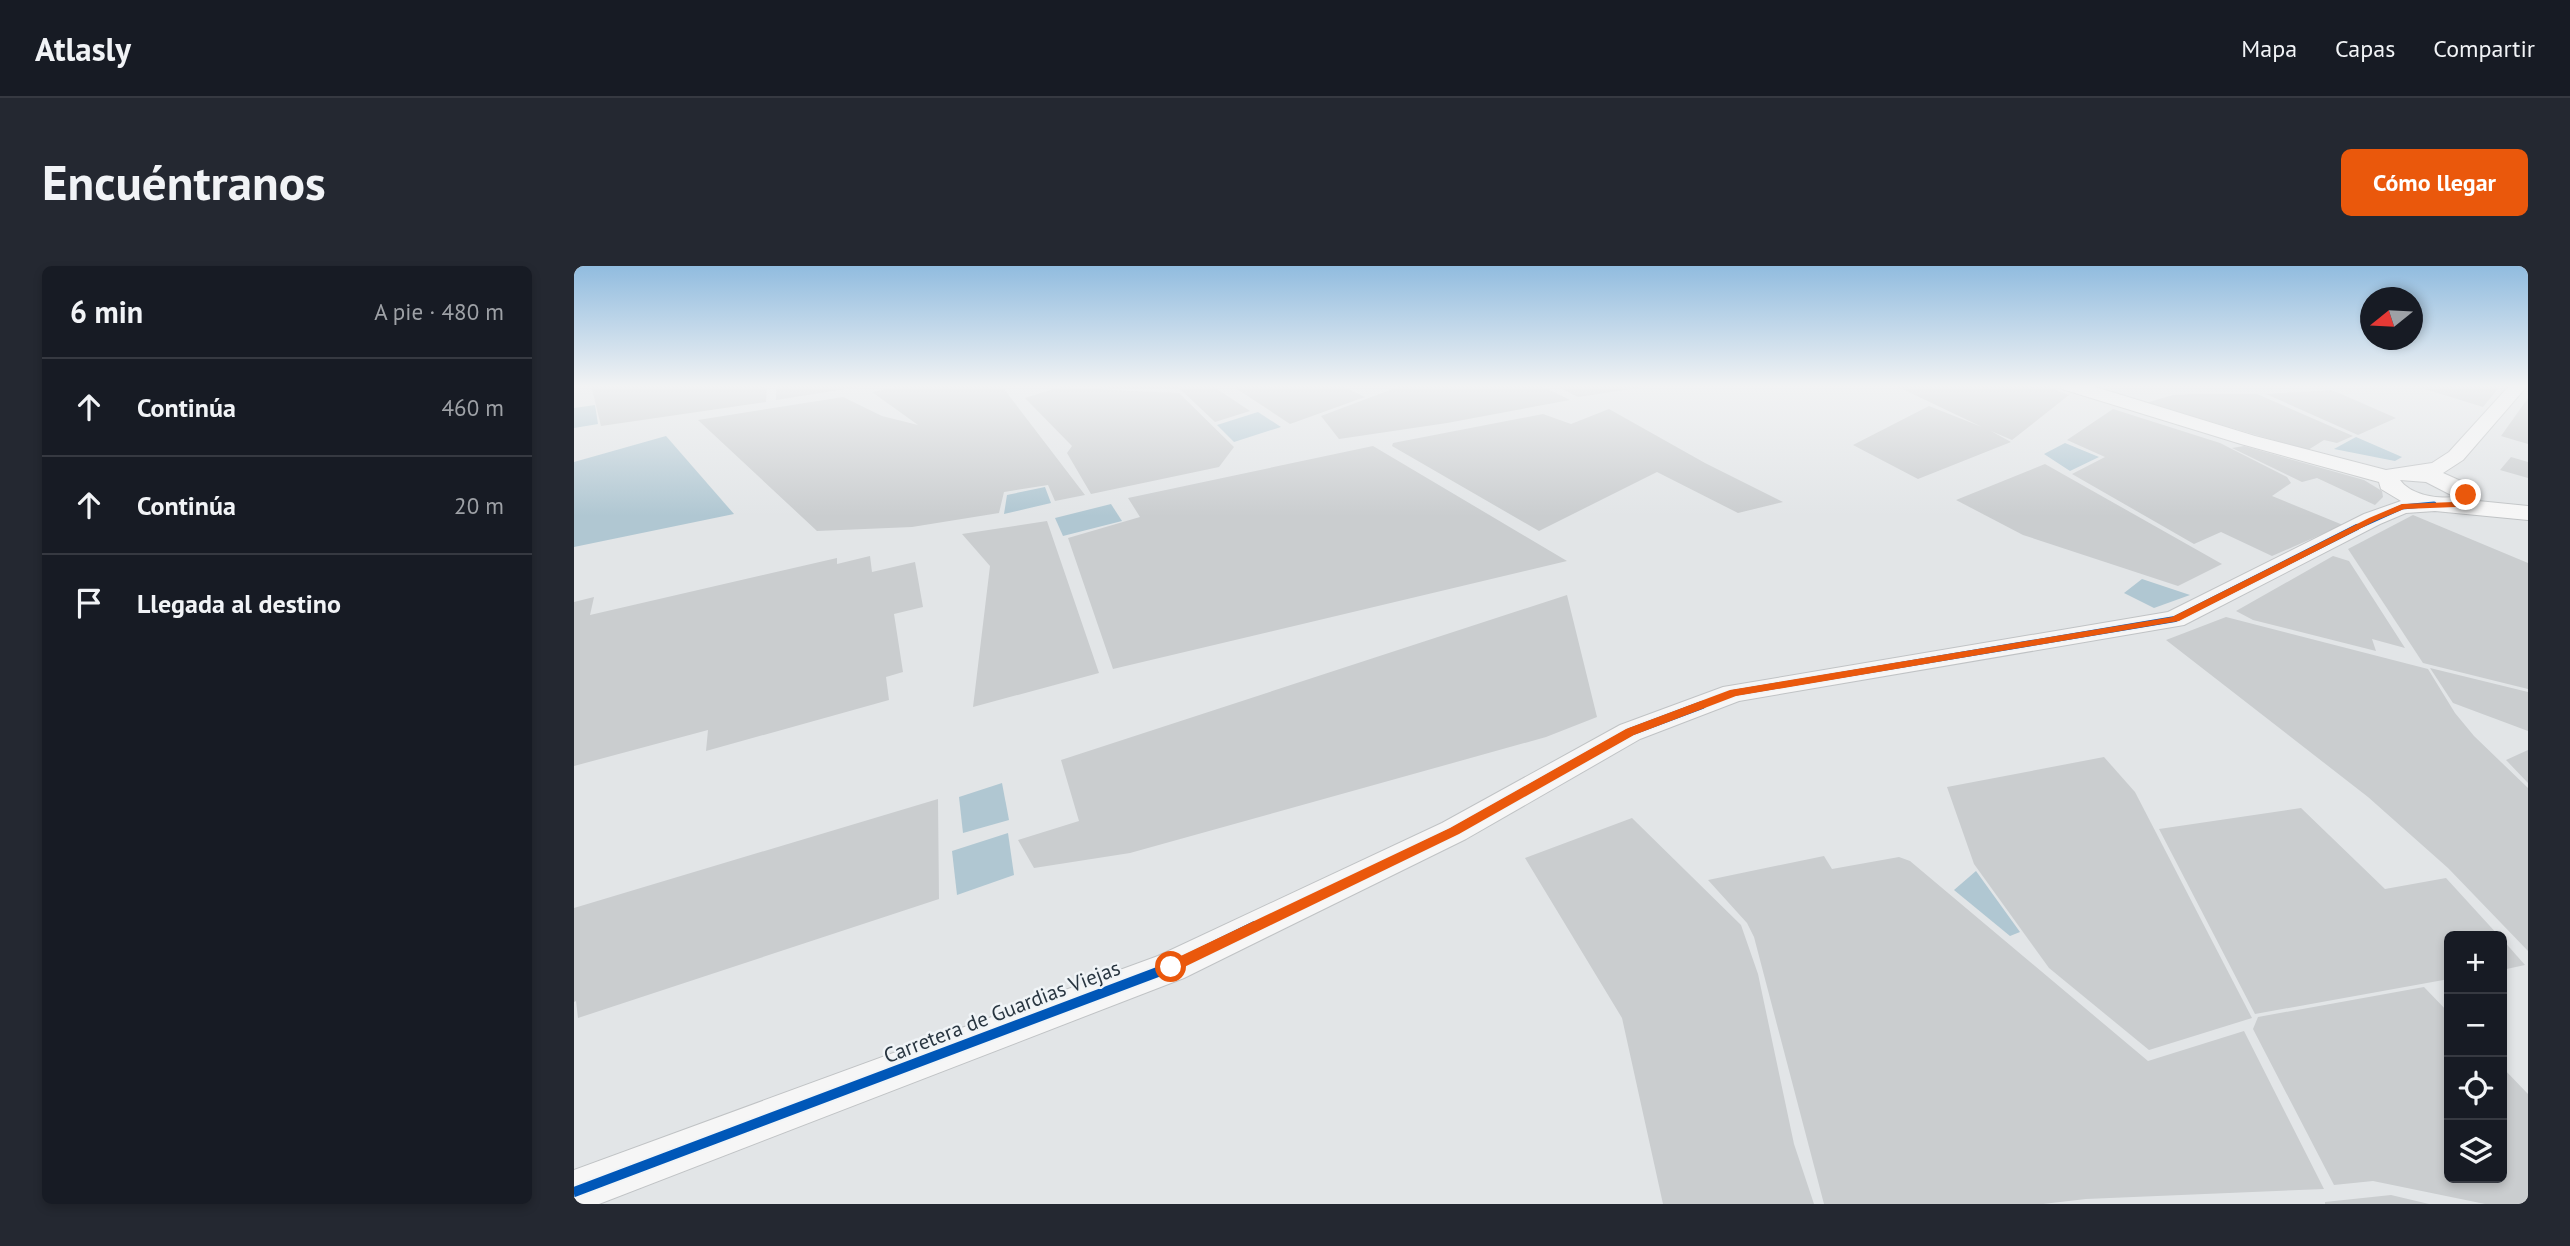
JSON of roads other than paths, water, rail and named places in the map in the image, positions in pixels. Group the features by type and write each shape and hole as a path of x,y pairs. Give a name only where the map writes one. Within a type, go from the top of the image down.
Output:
{"street":[{"path":"2211,429 2389,481 2402,494 2452,496 2528,512"},
{"path":"2389,481 2400,472 2438,468 2456,456 2481,429"},
{"path":"2452,496 2452,473 2456,456"},
{"path":"2414,472 2431,475 2452,496"},
{"name":"Carretera de Guardias Viejas","path":"2372,519 2392,502 2389,481"},
{"name":"Carretera de Guardias Viejas","path":"581,1190 1171,967 1454,831 1630,732 1733,693 2175,619 2372,519 2402,507 2452,496"}],"water":[{"path":"1221,429 1275,429 1234,442"},
{"path":"666,436 734,514 574,547 574,462"},
{"path":"2356,437 2402,457 2395,461 2334,449"},
{"path":"2065,443 2099,457 2070,471 2044,454"},
{"path":"1045,487 1051,503 1004,514 1007,495"},
{"path":"1111,504 1122,521 1063,536 1055,518"},
{"path":"2142,579 2190,595 2154,608 2124,593"},
{"path":"1002,783 1009,820 963,833 959,797"},
{"path":"1008,833 1014,875 957,895 952,851"},
{"path":"1976,871 2020,932 2010,936 1954,890"}]}
